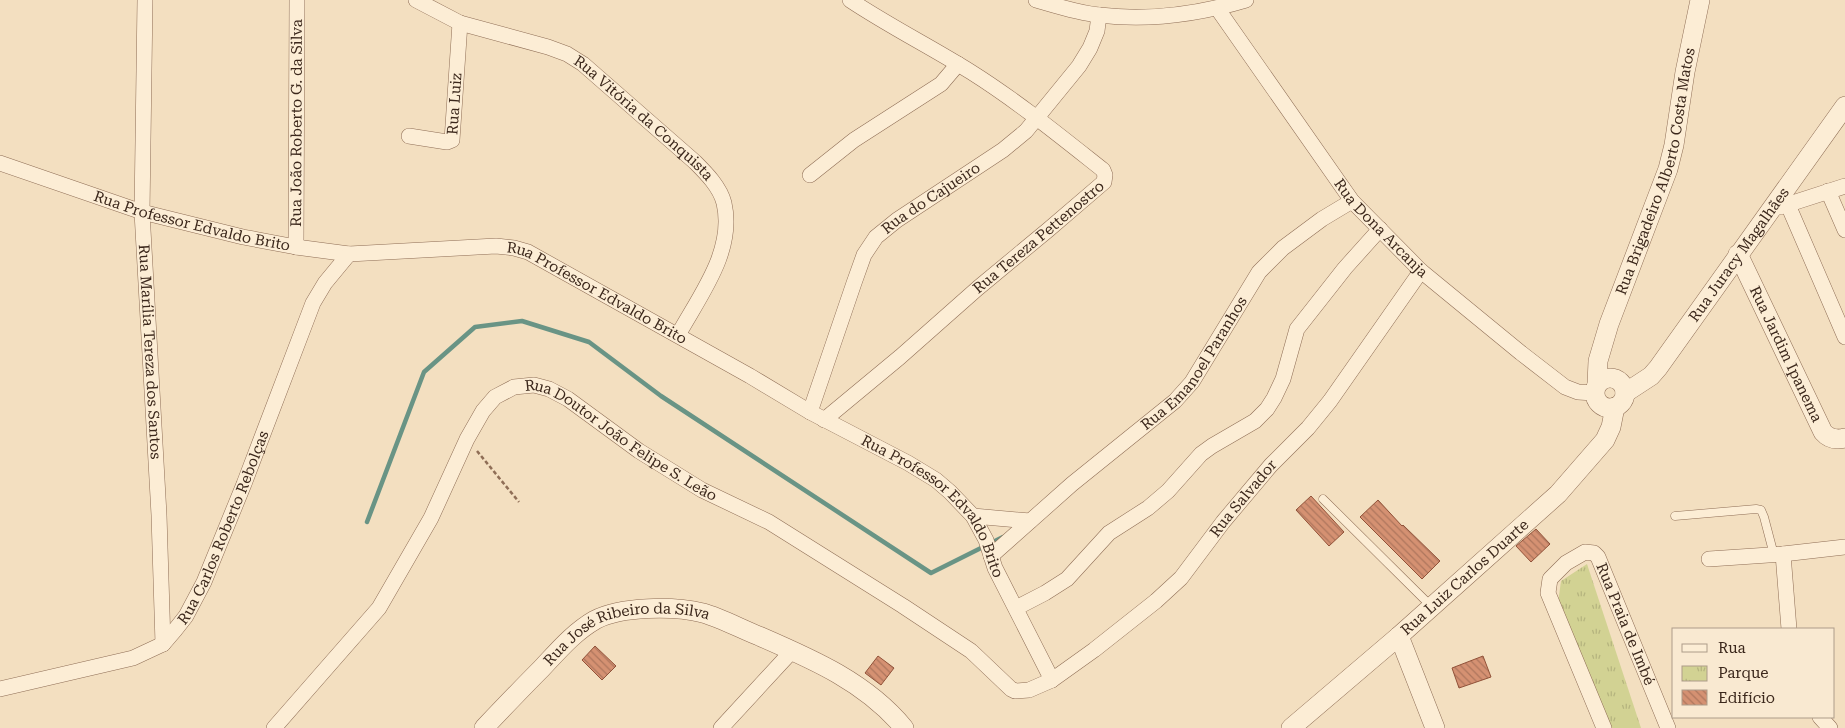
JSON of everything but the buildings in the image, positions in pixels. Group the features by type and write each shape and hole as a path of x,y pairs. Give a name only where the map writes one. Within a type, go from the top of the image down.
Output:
{"street":[{"name":"Rua Marília Tereza dos Santos","path":"145,0 142,212 159,515 163,644"},
{"name":"Rua João Roberto G. da Silva","path":"296,246 297,0"},
{"name":"Rua Vitória da Conquista","path":"416,0 460,23 567,54 583,64 695,162 710,178 724,202 726,225 724,248 718,264 678,335"},
{"name":"Rua Tereza Pettenostro","path":"824,420 1104,182 1105,175 1103,170 1037,118 958,64 874,16 850,0"},
{"path":"1036,0 1099,15 1146,17 1217,8 1246,0"},
{"name":"Rua Brigadeiro Alberto Costa Matos","path":"1596,388 1598,361 1610,324 1668,169 1678,126 1695,2"},
{"name":"Rua Dona Arcanja","path":"1217,8 1352,200 1380,229 1421,270 1565,387 1578,392 1596,388"},
{"name":"Rua do Cajueiro","path":"810,412 864,255 876,237 897,220 1003,150 1026,131 1087,54 1097,31 1099,15"},
{"name":"Rua Luiz","path":"409,136 447,142 452,140 460,23"},
{"path":"810,175 854,140 941,84 958,64"},
{"name":"Rua Juracy Magalhães","path":"1619,393 1651,376 1738,254 1779,207 1845,106"},
{"name":"Rua Professor Edvaldo Brito","path":"0,163 142,212 243,237 296,246 349,254 496,246 528,252 678,335 824,420 908,463 936,480 972,516 986,540 995,568 1052,680"},
{"path":"1845,186 1779,207 1845,337"},
{"path":"1828,191 1845,230"},
{"name":"Rua Emanoel Paranhos","path":"991,556 1072,484 1175,401 1197,374 1259,272 1283,248 1322,219 1352,200"},
{"path":"1016,608 1045,593 1066,578 1109,534 1168,491 1201,454 1255,421 1274,398 1282,379 1297,329 1344,268 1380,229"},
{"name":"Rua Carlos Roberto Rebolças","path":"0,689 133,658 163,644 186,616 204,582 244,484 313,303 349,254"},
{"name":"Rua Jardim Ipanema","path":"1738,254 1823,432 1833,438 1845,438"},
{"name":"Rua Salvador","path":"1030,690 1052,680 1094,650 1156,601 1181,578 1223,522 1271,465 1308,428 1330,401 1421,270"},
{"path":"1606,340 1619,393"},
{"path":"1606,378 1619,393 1606,408 1601,406 1595,398 1596,388 1606,378"},
{"name":"Rua Doutor João Felipe S. Leão","path":"274,728 362,630 379,608 431,518 467,439 483,411 495,397 514,387 534,385 549,389 568,398 639,451 702,490 769,522 937,628 971,651 1010,689 1016,691 1030,690"},
{"name":"Rua Luiz Carlos Duarte","path":"1291,728 1399,636 1558,494 1605,440 1611,427 1619,393"},
{"path":"972,516 1030,521"},
{"path":"1709,559 1778,555 1845,547"},
{"name":"Rua Praia de Imbé","path":"1604,728 1548,593 1550,579 1566,563 1584,552 1594,553 1598,557 1668,728"},
{"path":"1778,555 1788,628"},
{"name":"Rua José Ribeiro da Silva","path":"484,728 569,640 596,620 616,613 634,609 702,613 792,651"},
{"path":"1399,636 1435,728"},
{"path":"721,728 792,651 848,679 878,700 904,728"},
{"path":"1821,718 1830,728"}],"lane":[{"path":"1323,499 1432,607"},
{"path":"1674,516 1761,510 1778,555"}],"path":[{"path":"467,439 519,502"}],"green space":[{"path":"1587,564 1641,728 1609,728 1558,603 1561,581"}],"waterway":[{"path":"367,522 424,372 475,327 522,321 589,342 661,396 931,573 1003,537"}]}
